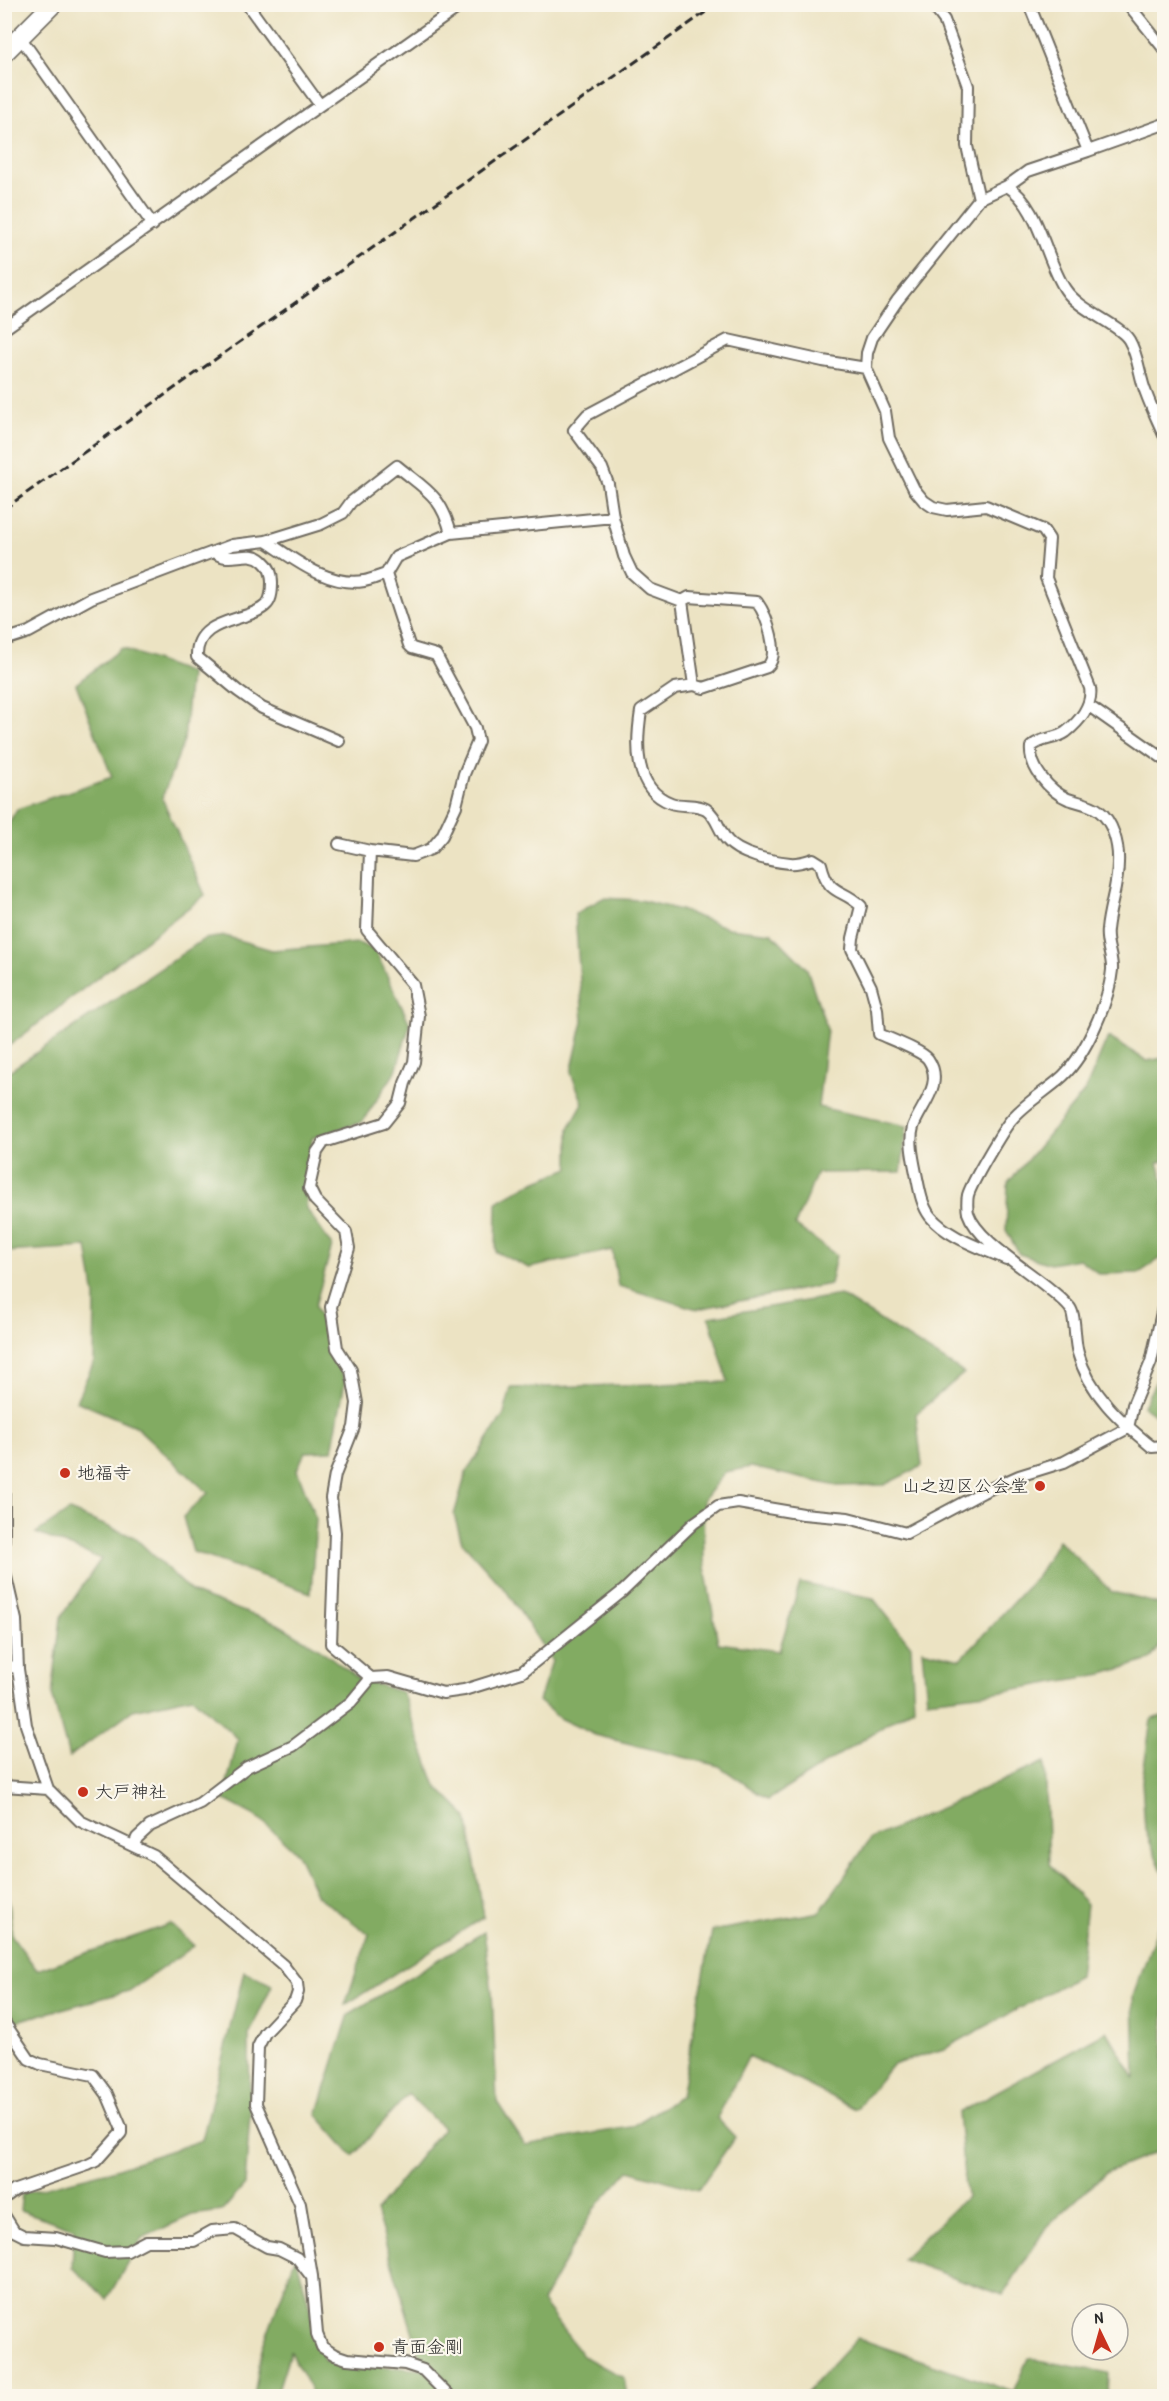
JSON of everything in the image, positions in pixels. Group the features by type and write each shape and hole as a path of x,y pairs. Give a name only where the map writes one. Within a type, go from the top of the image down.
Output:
{"highway":[{"path":"4,53 53,4"}],"street":[{"path":"247,4 320,105"},
{"path":"4,329 320,105 449,8 463,4"},
{"path":"932,4 944,20 968,86 967,146 979,199"},
{"path":"1029,4 1088,151"},
{"path":"1128,4 1164,50"},
{"path":"20,37 153,225"},
{"path":"1164,124 1028,171 1007,186 979,199 904,292 872,338 867,353 866,368 885,411 889,438 914,489 924,501 933,507 947,510 986,506 1042,530 1049,539 1046,578 1090,688 1091,697 1089,706 1065,733 1037,740 1031,747 1030,758 1038,774 1065,797 1097,809 1111,823 1119,861 1115,894 1106,931 1112,970 1098,1023 1089,1040 1064,1076 1040,1092 1011,1121 968,1195 967,1211 976,1228 1072,1310 1077,1350 1084,1373 1096,1394 1128,1428 1152,1447 1164,1446"},
{"path":"1007,186 1018,192 1029,209 1066,292 1086,310 1128,337 1137,359 1145,393 1164,435"},
{"path":"682,601 650,589 632,573 624,556 613,517 608,484 602,468 574,430 587,415 728,340 823,362 866,368"},
{"path":"4,640 29,632 91,598 232,545 266,541 321,524 343,513 351,502 397,466 438,500 445,511 451,533"},
{"path":"266,541 319,574 336,579 362,581 386,574 396,557 451,533 613,517"},
{"path":"215,553 226,559 248,555 261,559 271,572 271,598 266,606 215,627 200,641 198,657 262,708 339,741"},
{"path":"339,844 370,851 413,856 431,849 442,836 456,806 464,774 478,741 475,728 436,655 409,645 386,574"},
{"path":"682,601 689,597 757,603 763,610 774,651 773,662 767,667 704,688 694,685 675,688 641,711 637,739 641,767 647,783 655,796 683,806 699,806 709,811 726,839 736,849 792,864 813,859 821,864 825,880 843,896 855,900 861,906 852,949 871,987 878,1009 879,1034 927,1057 933,1069 933,1090 913,1128 912,1153 922,1200 931,1216 947,1230 962,1240 1015,1263"},
{"path":"682,601 694,685"},
{"path":"1089,706 1164,759"},
{"path":"370,851 367,930 413,985 419,1016 414,1062 400,1103 384,1123 324,1142 317,1152 309,1188 315,1200 346,1232 349,1248 331,1307 337,1348 351,1370 357,1403 354,1427 335,1475 331,1498 335,1532 331,1644 371,1678 388,1677 443,1693 464,1690 522,1672 623,1591 694,1523 718,1506 738,1503 803,1514 848,1518 906,1533 914,1531 983,1492 1019,1476 1064,1462 1128,1428 1133,1405 1151,1362 1164,1303"},
{"path":"4,1460 4,1540"},
{"path":"4,1568 16,1620 18,1669 26,1725 48,1789 80,1821 154,1856 283,1965 297,1983 298,1992 295,2001 265,2033 258,2047 256,2104 300,2204 312,2276 317,2334 322,2347 347,2359 405,2364 423,2370 449,2397"},
{"path":"4,1664 18,1669"},
{"path":"134,1845 137,1838 150,1826 200,1803 247,1767 293,1746 351,1702 371,1678"},
{"path":"4,1786 48,1789"},
{"path":"4,2022 29,2059 40,2064 93,2075 107,2094 121,2127 121,2133 96,2161 15,2190 4,2198"},
{"path":"4,2216 14,2231 24,2236 56,2238 105,2252 127,2251 146,2241 194,2241 212,2231 235,2229 267,2247 279,2249 297,2258 312,2276"}],"green space":[{"path":"122,648 190,673 184,741 162,798 205,895 5,1049 5,829 17,809 112,777 76,684"},
{"path":"603,898 640,900 680,910 728,928 772,933 807,969 827,1029 818,1107 907,1126 901,1172 817,1173 795,1225 836,1255 830,1284 697,1309 618,1286 612,1250 529,1268 496,1252 497,1202 527,1185 569,1168 569,1128 583,1103 571,1073 583,1021 575,914"},
{"path":"225,936 272,950 358,943 375,950 410,1024 396,1071 362,1122 312,1138 306,1208 332,1246 315,1306 345,1381 332,1451 305,1452 297,1470 316,1519 311,1593 193,1552 183,1517 208,1493 135,1426 76,1401 94,1362 95,1297 87,1247 5,1252 5,1074 204,939"},
{"path":"1108,1037 1147,1061 1164,1058 1164,1161 1158,1163 1164,1181 1164,1256 1139,1273 1099,1274 1079,1259 1050,1264 1019,1254 1006,1230 1008,1183 1085,1091"},
{"path":"840,1295 964,1373 916,1414 922,1466 884,1485 837,1486 751,1467 725,1472 703,1500 704,1561 718,1643 779,1651 800,1583 873,1598 911,1646 914,1707 768,1800 719,1766 595,1735 559,1718 539,1701 552,1661 507,1592 462,1542 454,1515 466,1473 504,1414 511,1388 728,1382 709,1317"},
{"path":"1164,1366 1164,1421 1143,1406"},
{"path":"69,1511 134,1537 193,1593 278,1624 320,1649 359,1679 402,1692 436,1786 467,1817 484,1917 345,2005 369,1934 317,1896 297,1853 259,1818 223,1799 238,1739 192,1697 133,1710 69,1757 52,1695 61,1617 101,1559 36,1533"},
{"path":"1058,1540 1112,1592 1164,1605 1164,1640 1150,1660 1103,1674 1004,1691 927,1700 922,1650 961,1659 1038,1575"},
{"path":"1164,1715 1164,1876 1145,1830 1142,1781 1151,1720"},
{"path":"1045,1762 1049,1864 1087,1904 1079,1976 944,2049 892,2065 856,2109 749,2056 717,2118 735,2137 698,2190 629,2170 594,2209 542,2302 583,2356 624,2378 627,2396 314,2396 290,2352 276,2396 254,2396 262,2348 296,2256 324,2361 424,2370 376,2211 443,2128 408,2094 353,2156 317,2115 349,2014 484,1932 492,1992 497,2102 525,2145 631,2127 681,2096 712,1931 820,1912 870,1839"},
{"path":"5,1855 12,1936 37,1970 171,1924 194,1946 129,1991 13,2022 4,1999"},
{"path":"1164,1910 1164,2149 1105,2173 1045,2229 1003,2295 902,2259 966,2197 958,2113 1107,2031 1135,2079 1133,1996"},
{"path":"244,1971 272,1985 249,2035 250,2114 245,2185 222,2211 192,2215 142,2238 107,2299 72,2267 74,2229 20,2210 22,2193 109,2171 202,2140"},
{"path":"857,2338 1013,2392 1028,2358 1109,2373 1108,2396 803,2396"}],"railway":[{"path":"4,509 717,4"}],"place":[{"name":"地福寺","path":"65,1473"},
{"name":"山之辺区公会堂","path":"1040,1486"},
{"name":"大戸神社","path":"83,1792"},
{"name":"青面金剛","path":"379,2347"}]}
